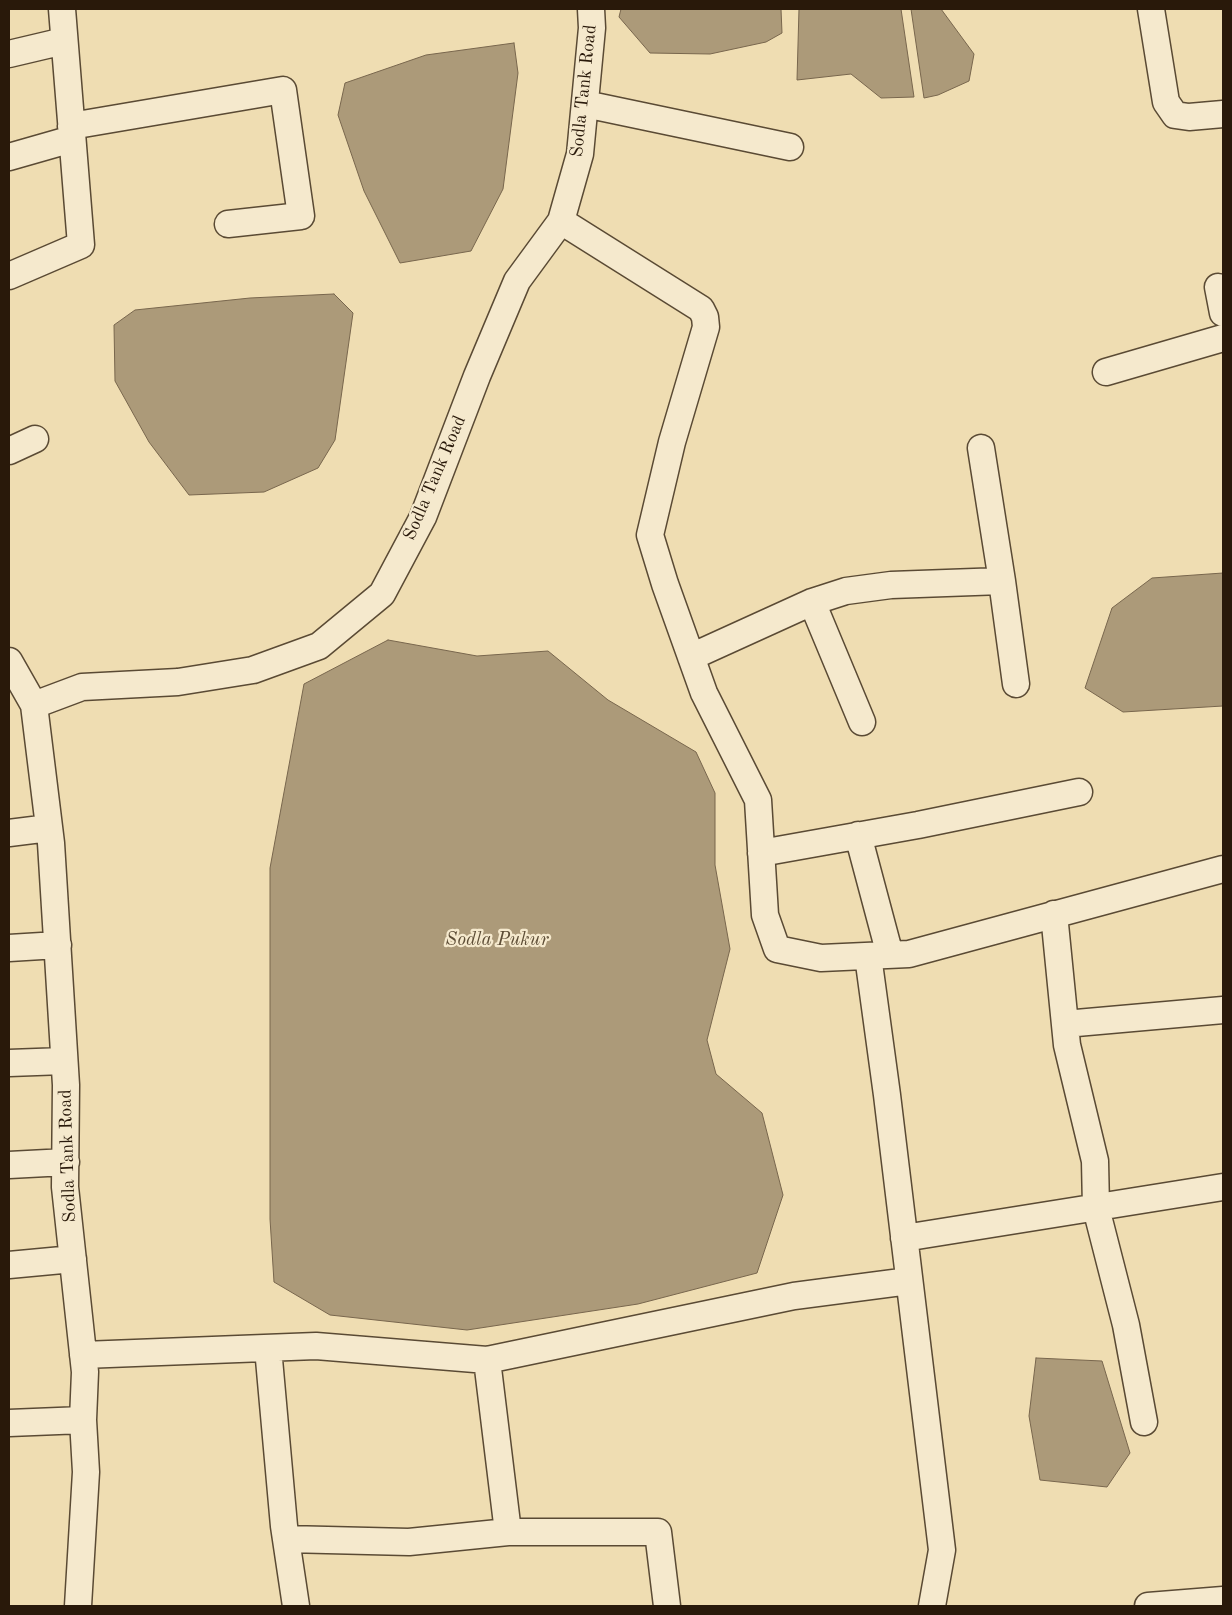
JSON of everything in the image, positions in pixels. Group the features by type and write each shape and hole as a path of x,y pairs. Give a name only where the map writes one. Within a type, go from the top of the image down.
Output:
{"street":[{"path":"9,276 82,245 62,9"},
{"name":"Sodla Tank Road","path":"34,705 82,687 178,682 253,670 319,646 382,594 423,518 477,376 517,281 561,221 580,154 592,28 591,9"},
{"path":"1151,9 1166,102 1176,115 1189,118 1223,114"},
{"path":"9,54 64,41"},
{"path":"9,157 72,133 283,90 301,216 228,224"},
{"path":"585,104 790,148"},
{"path":"561,221 701,309 705,317 706,327 672,442 650,535 704,693 758,800 765,915 777,949 821,958 909,954 1223,869"},
{"path":"1218,287 1223,313"},
{"path":"1106,372 1223,338"},
{"path":"9,451 35,439"},
{"path":"980,448 1002,581 1016,684"},
{"path":"691,657 812,602 846,591 891,585 1002,581"},
{"path":"812,602 862,722"},
{"name":"Sodla Tank Road","path":"9,661 34,705 49,828 58,945 64,1061 65,1187 83,1355 83,1420 86,1472 78,1606"},
{"path":"761,853 1079,792"},
{"path":"9,833 49,828"},
{"path":"858,835 879,956 904,1238 942,1550 932,1606"},
{"path":"1054,914 1067,1045 1094,1161 1096,1208 1126,1326 1144,1422"},
{"path":"9,948 58,945"},
{"path":"1065,1024 1223,1010"},
{"path":"9,1063 64,1061"},
{"path":"9,1165 66,1162"},
{"path":"904,1238 1223,1187"},
{"path":"9,1265 73,1259"},
{"path":"83,1355 316,1346 487,1360 794,1296 909,1282"},
{"path":"268,1348 286,1539 296,1606"},
{"path":"487,1360 508,1532"},
{"path":"9,1423 83,1420"},
{"path":"286,1539 409,1542 508,1532 658,1532 667,1606"},
{"path":"1148,1606 1223,1600"}],"water":[{"path":"621,9 781,9 782,33 766,42 710,54 650,53 619,17"},
{"path":"799,9 901,9 914,97 881,98 851,74 797,80"},
{"path":"911,9 941,9 974,54 969,81 938,95 924,98"},
{"path":"514,43 518,73 503,189 471,251 400,263 364,191 338,115 345,83 426,55"},
{"path":"334,294 353,313 335,440 318,468 264,492 189,495 149,442 115,381 114,325 135,310 250,298"},
{"path":"1223,573 1223,706 1123,712 1085,688 1112,608 1152,578"},
{"name":"Sodla Pukur","path":"388,640 477,656 548,651 608,700 696,752 715,793 715,865 730,949 707,1040 716,1074 762,1113 783,1195 757,1273 638,1304 467,1330 330,1315 274,1282 270,1219 270,868 304,684"},
{"path":"1036,1358 1102,1361 1130,1453 1107,1487 1040,1480 1029,1416"}]}
